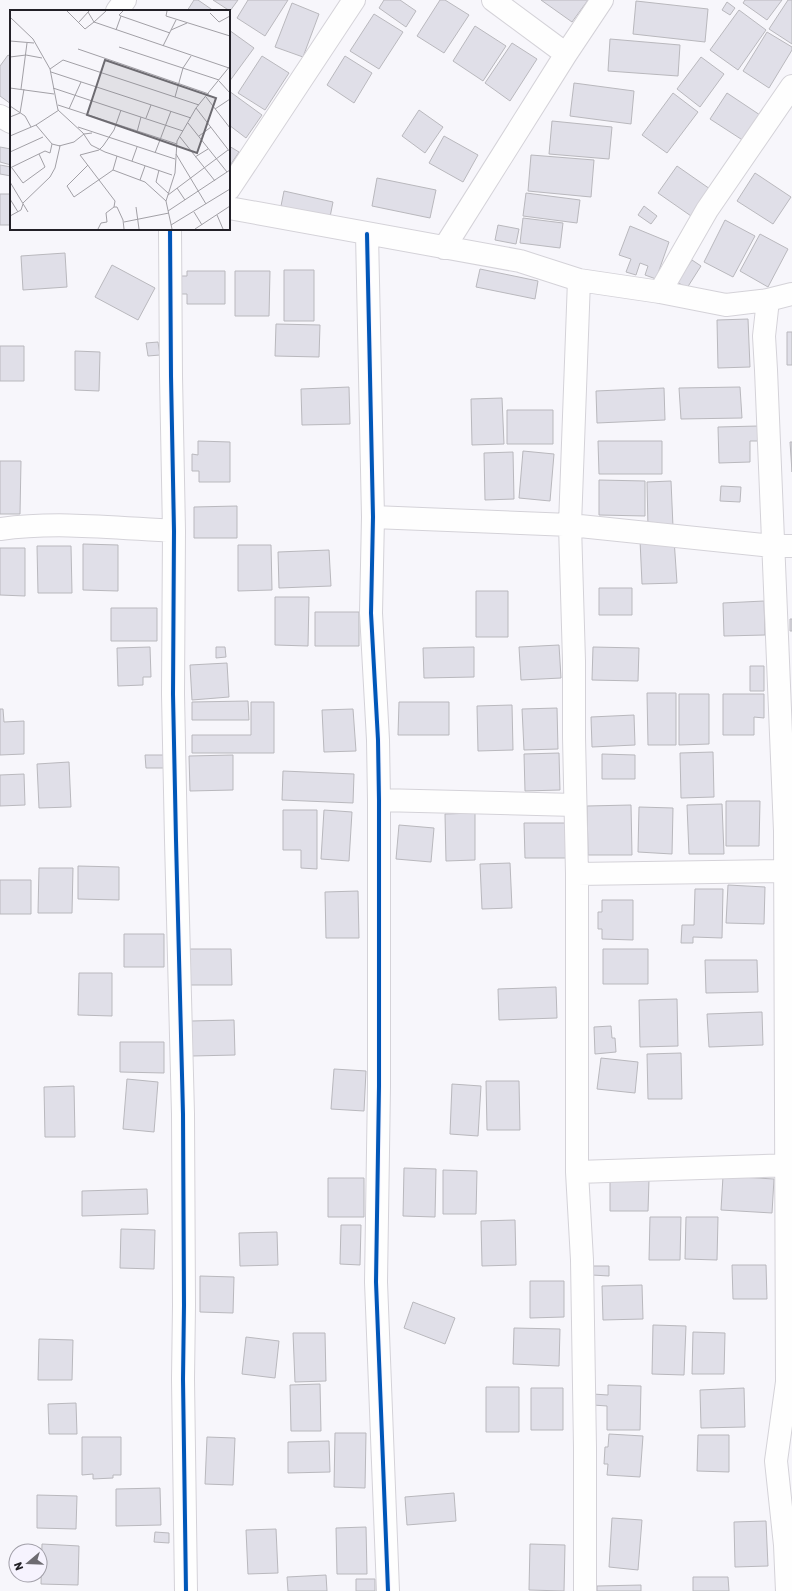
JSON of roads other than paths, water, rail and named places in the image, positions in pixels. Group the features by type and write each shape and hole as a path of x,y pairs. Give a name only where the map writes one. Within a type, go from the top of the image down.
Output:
{"street":[{"path":"118,10 125,0"},
{"path":"230,187 354,0"},
{"path":"493,0 566,54"},
{"path":"444,248 566,54 602,0"},
{"path":"660,292 708,210 792,86"},
{"path":"0,116 10,121"},
{"path":"230,208 520,261 579,280 660,292 726,305 768,300 792,294"},
{"path":"170,230 174,531 173,694 183,1114 184,1305 182,1379 186,1591"},
{"path":"367,234 373,517 371,613 378,740 379,800 379,1086 376,1282 388,1591"},
{"path":"579,280 570,525 574,661 575,805 578,874 577,1172 582,1260 585,1448 585,1591"},
{"path":"768,300 764,336 783,546 789,1165 787,1382 776,1461 785,1545 787,1591"},
{"path":"373,517 570,525 783,546"},
{"path":"0,529 18,526 70,525 174,531"},
{"path":"379,800 575,805"},
{"path":"578,874 785,871"},
{"path":"577,1172 789,1165"}]}
